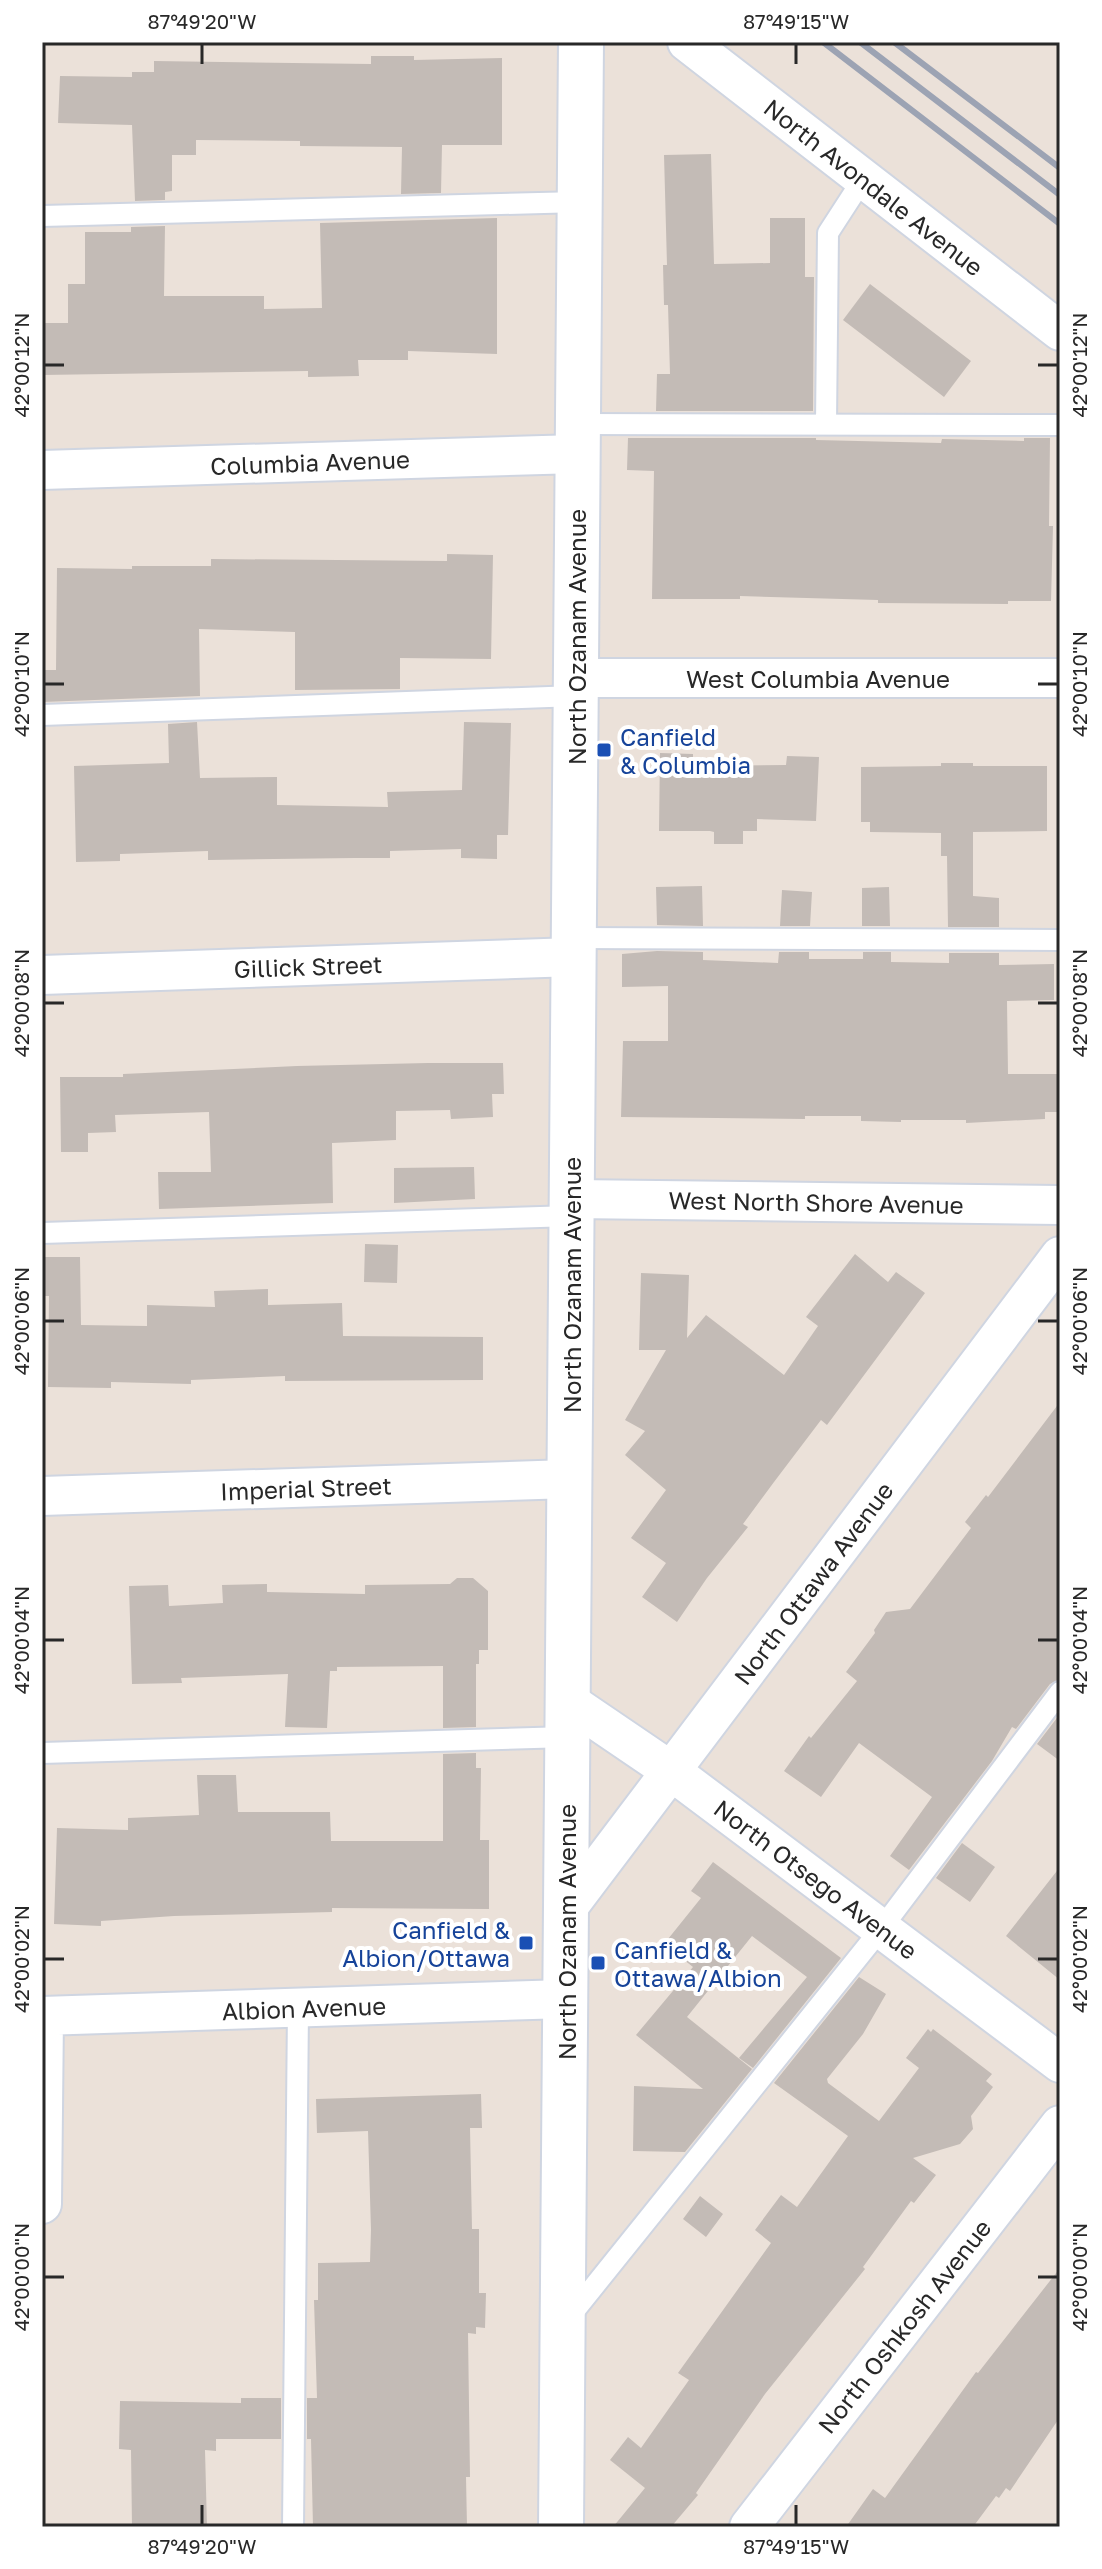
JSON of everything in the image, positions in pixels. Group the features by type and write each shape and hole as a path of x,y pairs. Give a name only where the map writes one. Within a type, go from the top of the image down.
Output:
{"street":[{"name":"North Ozanam Avenue","path":"561,2527 581,42"},
{"name":"North Avondale Avenue","path":"687,42 1060,331"},
{"name":"Columbia Avenue","path":"42,470 578,439"},
{"name":"West Columbia Avenue","path":"576,687 1060,678"},
{"name":"Gillick Street","path":"42,975 574,948"},
{"name":"West North Shore Avenue","path":"572,1207 1060,1205"},
{"name":"North Ottawa Avenue","path":"566,1910 1060,1256"},
{"name":"Imperial Street","path":"42,1496 569,1479"},
{"name":"North Otsego Avenue","path":"568,1719 671,1771 1060,2063"},
{"name":"Albion Avenue","path":"43,2016 565,1999"},
{"path":"42,2204 43,2016"},
{"name":"North Oshkosh Avenue","path":"749,2527 1060,2125"}],"lane":[{"path":"826,424 828,233 863,179"},
{"path":"42,216 580,202"},
{"path":"578,439 826,424 1060,425"},
{"path":"42,715 576,687"},
{"path":"574,948 1060,940"},
{"path":"42,1233 572,1207"},
{"path":"562,2327 881,1929 1060,1692"},
{"path":"42,1753 568,1719"},
{"path":"293,2527 298,2008"}],"building":[{"path":"371,56 414,56 414,60 502,58 502,145 442,145 441,193 401,194 402,147 300,146 300,141 196,140 196,155 172,155 172,191 165,192 165,200 135,201 132,125 58,123 60,76 132,77 132,72 154,72 154,61 371,64"},
{"path":"711,154 714,264 770,263 770,218 805,218 805,277 814,277 813,411 656,411 657,374 670,374 668,305 664,305 663,265 667,265 664,155"},
{"path":"497,218 497,354 408,351 408,360 358,360 359,376 308,377 308,371 42,375 42,323 68,323 68,284 85,284 85,232 131,232 131,227 165,226 164,296 264,296 264,309 322,308 320,223"},
{"path":"870,284 971,361 944,397 843,320"},
{"path":"628,438 816,438 941,443 942,439 1024,441 1024,438 1050,438 1049,526 1053,526 1051,601 1008,601 1008,604 878,603 878,600 740,596 740,599 652,599 654,471 627,470"},
{"path":"447,554 493,555 491,659 400,658 400,689 295,690 295,632 199,629 200,696 42,702 42,670 56,670 57,568 211,566 211,559 447,561"},
{"path":"197,722 200,778 277,777 277,805 388,807 387,792 462,790 464,722 511,723 508,835 497,835 497,859 461,858 461,849 390,851 390,858 208,860 208,851 120,854 120,861 76,862 74,766 169,763 168,724"},
{"path":"660,753 693,754 693,766 786,765 787,756 819,757 816,821 757,819 757,831 743,831 743,844 714,844 714,832 710,831 659,831"},
{"path":"941,763 1047,766 1047,831 973,832 973,896 999,898 999,927 948,927 947,856 941,856 941,833 870,832 870,822 861,822 861,767 941,766"},
{"path":"702,886 703,926 657,925 656,887"},
{"path":"889,887 890,926 862,926 862,888"},
{"path":"782,890 812,892 810,926 780,926"},
{"path":"703,952 703,960 778,963 779,952 809,952 809,959 863,959 863,952 891,952 891,962 949,963 949,953 999,953 999,965 1054,964 1054,1000 1007,1001 1008,1074 1060,1074 1060,1112 1045,1112 1045,1119 966,1123 966,1120 861,1121 861,1116 805,1116 805,1119 621,1117 623,1041 668,1041 668,986 622,987 622,954"},
{"path":"503,1063 504,1094 492,1094 493,1117 451,1119 450,1110 396,1111 396,1140 332,1143 333,1203 159,1209 158,1172 211,1172 209,1112 115,1115 116,1132 88,1133 88,1152 61,1152 60,1077"},
{"path":"474,1167 475,1199 394,1203 394,1168"},
{"path":"365,1244 398,1245 397,1283 364,1282"},
{"path":"855,1254 888,1282 896,1272 925,1293 827,1425 821,1420 774,1482 743,1524 748,1527 677,1622 642,1597 666,1563 631,1538 666,1490 625,1455 645,1431 625,1420 666,1350 639,1350 641,1273 689,1275 687,1338 706,1315 784,1375 818,1326 806,1317"},
{"path":"44,1257 80,1257 81,1325 147,1326 147,1305 215,1307 214,1291 268,1289 268,1305 342,1303 343,1336 483,1337 483,1380 285,1381 285,1376 191,1380 191,1384 111,1382 111,1388 48,1387 49,1296 45,1296"},
{"path":"1060,1402 1060,1679 1050,1684 1016,1729 1012,1727 992,1761 909,1870 890,1856 932,1797 859,1743 821,1797 784,1771 809,1736 811,1738 857,1681 846,1672 875,1633 886,1612 910,1609 971,1528 965,1522 986,1495 988,1497"},
{"path":"457,1578 473,1578 488,1591 488,1650 479,1650 479,1664 476,1664 476,1727 443,1728 443,1666 337,1667 337,1671 330,1671 327,1728 285,1727 288,1674 181,1678 182,1683 132,1684 129,1586 168,1585 169,1606 223,1603 222,1585 267,1584 267,1592 365,1594 365,1585 450,1584"},
{"path":"1060,1714 1060,1761 1037,1744"},
{"path":"476,1753 476,1768 481,1768 480,1840 489,1840 489,1909 332,1908 332,1912 101,1921 101,1926 54,1924 57,1828 128,1830 128,1818 199,1815 197,1775 236,1775 238,1812 330,1812 331,1841 443,1841 443,1754"},
{"path":"962,1843 995,1867 970,1902 936,1878"},
{"path":"713,1862 841,1958 753,2068 739,2058 807,1977 752,1936 687,2017 752,2069 685,2152 633,2151 634,2086 703,2089 636,2035 693,1967 664,1944 701,1898 691,1891"},
{"path":"1060,1867 1060,1980 1006,1936"},
{"path":"859,1977 886,1994 863,2034 827,2079 828,2083 879,2121 919,2068 906,2058 928,2029 931,2032 933,2029 992,2074 986,2081 993,2087 971,2116 973,2129 960,2144 913,2158 936,2175 914,2203 911,2201 863,2267 865,2269 765,2394 696,2493 698,2495 671,2527 613,2527 645,2488 610,2460 628,2437 641,2448 689,2380 678,2373 771,2243 755,2230 781,2195 797,2207 848,2136 774,2083"},
{"path":"481,2094 482,2128 470,2128 472,2229 479,2229 479,2293 486,2293 485,2328 476,2327 476,2334 468,2333 470,2477 466,2477 467,2527 313,2527 307,2398 317,2398 314,2300 318,2300 318,2263 370,2262 371,2230 368,2131 317,2133 316,2099"},
{"path":"700,2196 723,2214 706,2237 683,2219"},
{"path":"1060,2268 1060,2417 1010,2491 1006,2488 999,2498 996,2496 973,2527 846,2527 873,2489 885,2498 976,2372"},
{"path":"241,2398 281,2398 281,2439 216,2439 216,2451 205,2450 207,2527 132,2527 131,2450 119,2449 120,2401 241,2403"}],"railway":[{"path":"823,42 1060,224"},
{"path":"860,42 1060,195"},
{"path":"894,42 1060,168"}],"place":[{"name":"Canfield & Columbia","path":"604,750"},
{"name":"Canfield & Albion/Ottawa","path":"526,1943"},
{"name":"Canfield & Ottawa/Albion","path":"598,1963"}]}
